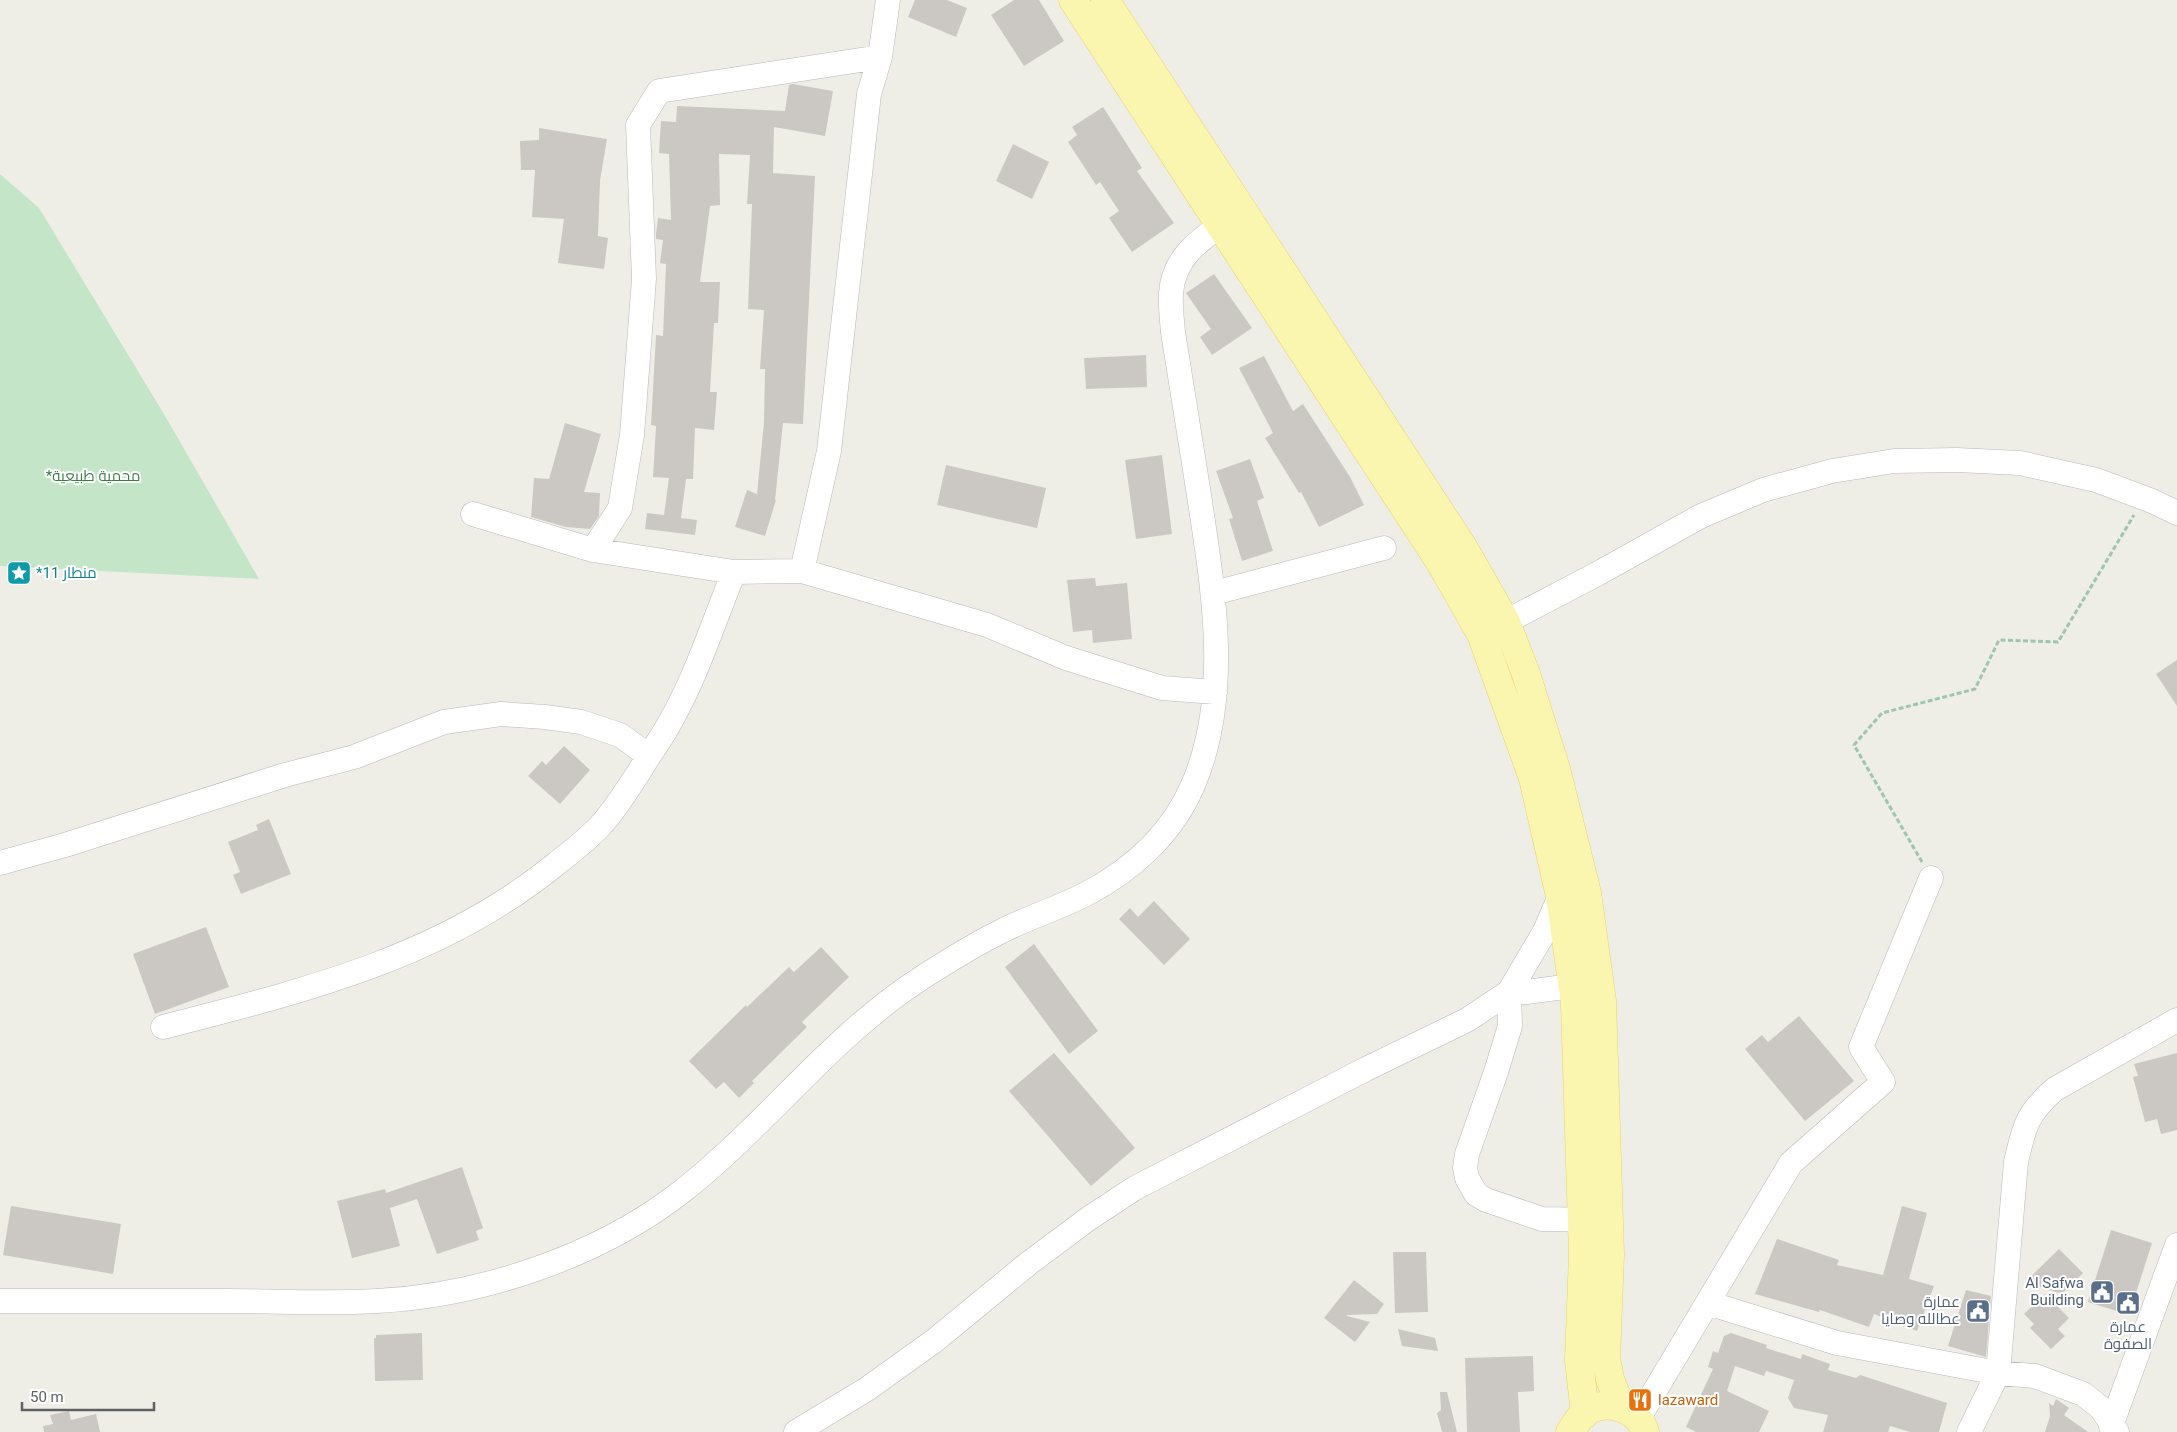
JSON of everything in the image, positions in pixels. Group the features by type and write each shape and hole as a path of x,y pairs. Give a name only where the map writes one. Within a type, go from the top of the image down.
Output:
{"main road":[{"path":"1073,0 1440,562 1482,634 1533,778 1560,896 1575,1003 1583,1254 1578,1360 1578,1423"},
{"path":"1105,0 1463,548 1506,622 1526,674 1556,769 1587,893 1602,1000 1610,1255 1606,1358 1610,1379 1635,1420"},
{"path":"1578,1423 1590,1409 1606,1405 1635,1420"}],"street":[{"path":"802,571 829,451 869,94 880,57 888,0"},
{"path":"593,550 620,508 632,435 644,278 638,125 659,91 880,57"},
{"path":"0,1301 378,1302 447,1292 496,1281 579,1253 627,1230 675,1197 719,1160 845,1037 918,980 999,932 1085,894 1129,868 1159,839 1180,812 1194,782 1205,746 1215,692 1214,593 1173,332 1171,294 1173,276 1184,255 1201,238 1242,210"},
{"path":"1482,634 1702,516 1763,490 1832,472 1894,461 1957,460 2020,463 2096,480 2177,513"},
{"path":"473,514 593,550 734,572 802,571 987,625 1066,658 1162,688 1215,692"},
{"path":"1214,593 1384,548"},
{"path":"163,1027 302,991 371,968 436,941 490,911 537,880 601,825 649,756 668,726 688,684 734,572"},
{"path":"0,863 65,846 285,774 354,757 444,722 501,714 581,722 620,736 649,756"},
{"path":"1635,1420 1708,1303 1791,1163 1884,1082 1861,1047 1931,878"},
{"path":"796,1432 868,1389 934,1340 1029,1263 1088,1219 1135,1188 1366,1069 1467,1020 1509,992 1546,931 1560,896"},
{"path":"1509,992 1526,992 1572,986"},
{"path":"1509,992 1510,1026 1467,1154 1465,1168 1467,1178 1476,1194 1486,1200 1542,1219 1609,1220"},
{"path":"1969,1432 1998,1372 2016,1162 2022,1134 2030,1115 2039,1102 2055,1089 2177,1020"},
{"path":"2114,1429 2177,1245"},
{"path":"1708,1303 1837,1344 1998,1372 2034,1376 2083,1394 2101,1408 2114,1429"}],"path":[{"path":"1931,878 1854,745 1882,712 1975,689 1999,640 2058,642 2144,498"}],"green space":[{"name":"*محمية طبيعية","path":"0,174 39,208 164,414 259,579 0,566"}],"building":[{"path":"915,0 947,0 967,8 956,37 908,17"},
{"path":"1014,0 1039,0 1064,41 1024,66 991,15"},
{"path":"793,84 833,91 825,136 774,127 773,173 815,176 803,424 783,423 776,500 765,536 735,527 747,490 757,494 764,422 765,369 760,369 764,310 748,309 752,204 747,204 750,155 719,154 720,205 710,206 700,282 720,282 718,323 714,323 710,392 717,392 714,430 695,428 693,479 686,479 681,518 697,520 695,535 645,529 647,513 664,515 669,478 653,477 656,426 651,425 656,335 663,336 666,264 660,263 663,240 656,239 656,234 658,218 671,220 669,154 659,153 661,121 676,122 677,106 785,111 789,85"},
{"path":"1103,107 1142,168 1137,171 1174,223 1132,252 1109,218 1119,211 1100,182 1096,185 1068,142 1077,135 1072,127"},
{"path":"539,128 607,139 600,181 598,236 608,238 604,269 558,263 564,219 532,217 535,170 521,170 520,141 539,140"},
{"path":"1013,144 1049,162 1032,199 996,181"},
{"path":"1214,274 1252,328 1212,355 1200,337 1211,329 1186,293"},
{"path":"1146,355 1147,387 1086,389 1084,358"},
{"path":"1264,356 1293,411 1303,404 1350,477 1364,505 1319,527 1301,492 1299,493 1265,438 1273,433 1239,368"},
{"path":"565,423 601,434 584,492 600,493 599,516 590,529 566,527 531,517 534,478 549,479"},
{"path":"1162,455 1172,534 1136,539 1125,460"},
{"path":"1250,459 1264,498 1257,501 1273,551 1242,561 1229,519 1233,518 1216,471"},
{"path":"946,465 1046,488 1037,528 937,505"},
{"path":"1095,578 1096,586 1127,583 1132,639 1093,643 1092,630 1073,632 1067,580"},
{"path":"2177,660 2177,706 2156,674"},
{"path":"564,746 590,770 560,804 528,776 542,761 546,765"},
{"path":"269,819 291,874 241,894 233,875 240,872 228,842 258,830 256,825"},
{"path":"1154,901 1190,939 1164,965 1119,919 1130,908 1138,917"},
{"path":"206,927 229,987 155,1014 133,954"},
{"path":"1034,944 1098,1031 1069,1054 1005,967"},
{"path":"821,947 849,977 802,1022 807,1027 752,1081 754,1083 739,1098 724,1082 716,1089 689,1061 746,1005 747,1007 789,967 794,972"},
{"path":"1799,1016 1854,1081 1805,1121 1745,1049 1762,1035 1768,1042"},
{"path":"1054,1053 1135,1148 1091,1186 1009,1091"},
{"path":"2177,1053 2177,1130 2161,1134 2157,1119 2145,1122 2133,1077 2138,1076 2134,1064"},
{"path":"462,1167 483,1228 476,1231 479,1240 437,1254 417,1199 390,1208 400,1246 352,1258 337,1201 385,1189 386,1193"},
{"path":"11,1206 121,1224 113,1274 3,1255"},
{"path":"1902,1206 1927,1213 1909,1279 1934,1286 1917,1331 1874,1314 1869,1327 1820,1310 1819,1312 1755,1294 1777,1239 1839,1260 1837,1265 1883,1275"},
{"path":"2111,1230 2152,1243 2129,1315 2088,1302"},
{"path":"2059,1249 2083,1273 2062,1294 2025,1282"},
{"path":"1393,1252 1426,1252 1428,1312 1395,1313"},
{"path":"1354,1280 1384,1304 1377,1314 1347,1315 1370,1322 1355,1342 1324,1318"},
{"path":"1966,1290 1991,1296 1986,1357 1948,1346"},
{"path":"2045,1294 2069,1318 2058,1329 2065,1336 2051,1349 2030,1328 2034,1324 2024,1314"},
{"path":"1398,1329 1435,1338 1438,1351 1402,1346"},
{"path":"422,1333 423,1380 375,1381 374,1338 376,1338 376,1335"},
{"path":"1731,1333 1767,1345 1766,1348 1801,1359 1802,1354 1830,1364 1828,1370 1856,1378 1860,1375 1947,1403 1939,1432 1910,1432 1890,1426 1888,1432 1823,1432 1828,1415 1794,1408 1788,1398 1794,1380 1766,1371 1764,1376 1735,1366 1727,1391 1769,1411 1759,1432 1696,1432 1686,1427 1713,1369 1708,1367 1713,1351 1718,1353 1724,1336"},
{"path":"1533,1356 1534,1391 1518,1392 1520,1432 1467,1432 1465,1358"},
{"path":"1440,1392 1447,1392 1457,1432 1442,1432 1437,1413 1441,1410"},
{"path":"2056,1399 2069,1408 2064,1415 2088,1432 2045,1432 2050,1416 2049,1403 2053,1406"},
{"path":"69,1411 71,1420 96,1414 100,1432 44,1432 43,1426 53,1424 50,1415"}],"place":[{"name":"*منطار 11","path":"19,573"},
{"name":"Al Safwa Building","path":"2102,1292"},
{"name":"عمارة الصفوة","path":"2128,1303"},
{"name":"عمارة عطالله وصايا","path":"1978,1311"},
{"name":"lazaward","path":"1640,1400"}]}
